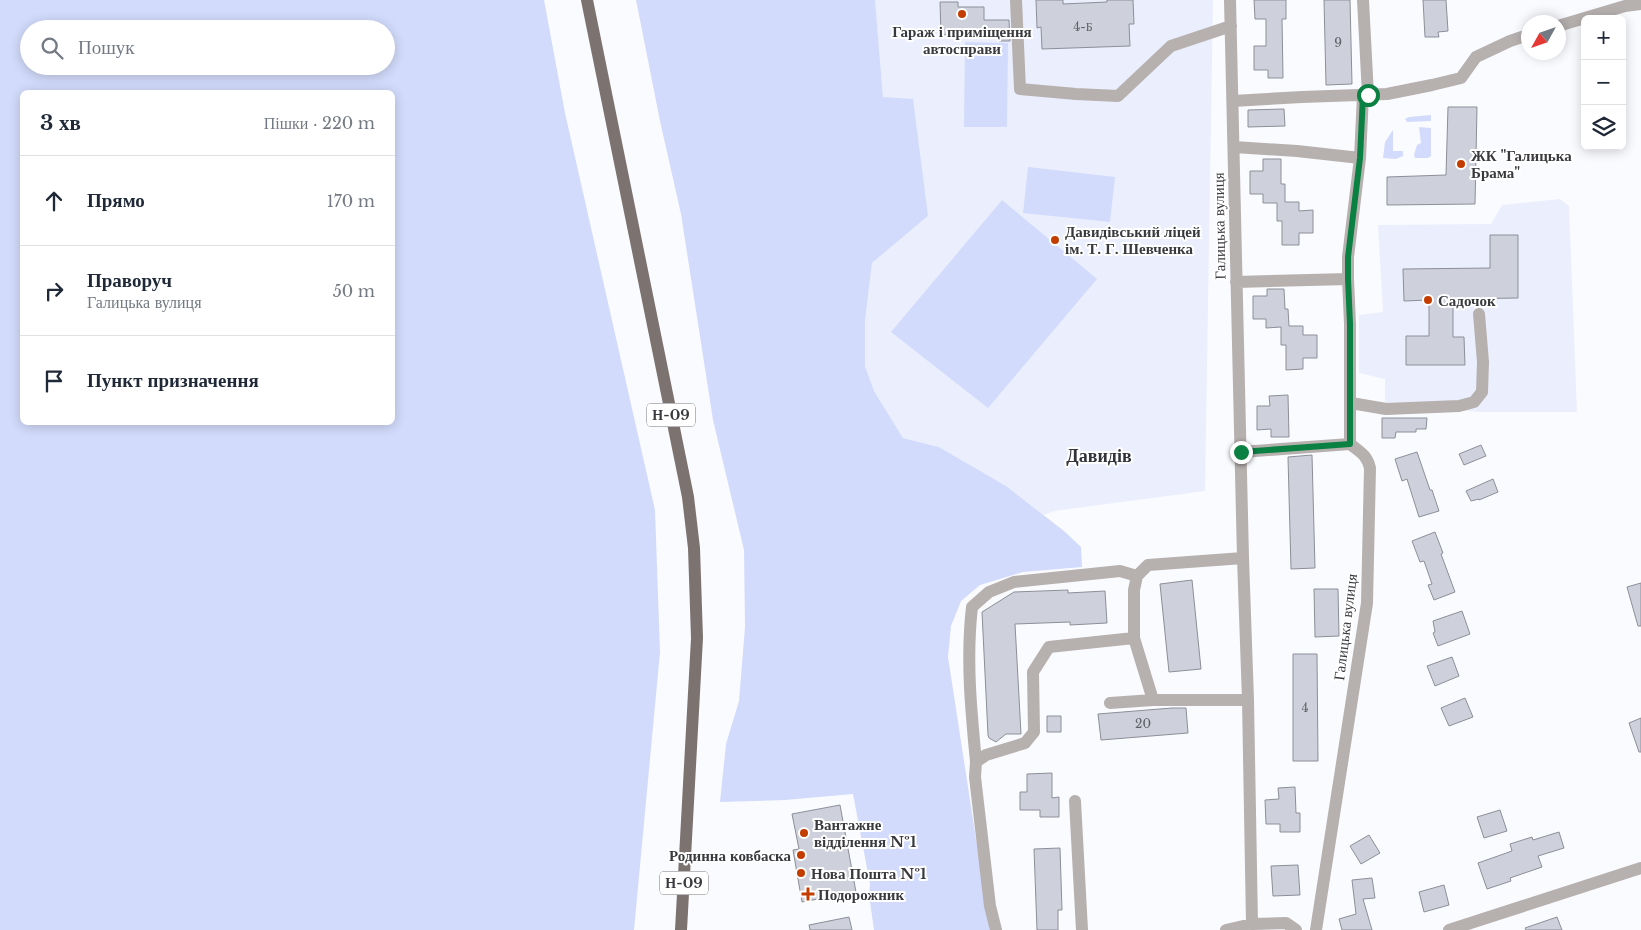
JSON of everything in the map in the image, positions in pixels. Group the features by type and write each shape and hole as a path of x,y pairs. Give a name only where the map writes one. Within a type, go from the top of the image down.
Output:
{"main road":[{"name":"Н-09","path":"587,0 688,498 694,548 697,638 681,930"}],"street":[{"path":"1016,0 1020,89 1118,96 1171,46 1231,26"},
{"name":"Галицька вулиця","path":"1230,0 1252,924"},
{"path":"1241,452 1350,444 1348,257 1366,95 1363,0"},
{"path":"1566,24 1625,6 1641,4"},
{"path":"1233,101 1387,94 1432,86 1461,78 1476,57 1521,37"},
{"path":"1234,147 1297,150 1360,158"},
{"path":"1236,282 1348,279"},
{"path":"1351,404 1386,409 1459,406 1474,402 1482,392 1483,362 1479,314"},
{"name":"Галицька вулиця","path":"1316,930 1367,602 1370,468 1368,459 1350,444"},
{"path":"1153,700 1134,638 1134,590 1137,576 1148,565 1243,558"},
{"path":"996,930 990,906 975,777 976,762 969,689 969,631 972,607 989,592 1014,582 1120,571 1137,576"},
{"path":"976,762 986,755 1025,743 1034,732 1033,672 1049,647 1134,638"},
{"path":"1110,703 1153,700 1248,700"},
{"path":"1075,801 1082,930"},
{"path":"1449,930 1641,868"},
{"path":"1226,930 1252,924 1286,923 1296,930"}],"shaded area":[{"path":"0,0 544,0 565,113 655,510 660,652 634,930 0,930"},
{"path":"636,0 875,0 883,97 913,99 928,216 872,263 865,321 865,366 874,391 903,438 939,447 1006,486 1064,531 1081,547 1082,567 1023,572 980,585 961,601 951,626 948,657 990,930 874,930 869,895 870,884 853,794 785,800 720,802 726,744 739,701 745,627 744,550 713,420 681,214"},
{"name":"Давидівський ліцей ім. Т. Г. Шевченка","path":"875,0 1213,0 1205,491 1054,511 1044,515 1006,486 939,447 903,438 874,391 865,366 865,321 872,263 928,216 883,97"},
{"path":"965,42 1008,43 1007,127 964,127"},
{"path":"1431,115 1431,121 1407,122 1405,119 1409,117"},
{"path":"1419,127 1431,128 1431,156 1428,158 1415,158 1414,155 1417,145 1421,143"},
{"path":"1393,130 1393,151 1403,151 1403,156 1396,159 1383,158 1385,142"},
{"path":"1028,167 1115,177 1110,222 1023,213"},
{"path":"1560,199 1569,206 1577,412 1480,412 1385,403 1385,379 1359,373 1359,315 1383,312 1378,225 1491,224 1502,205"},
{"path":"1002,200 1097,279 988,408 891,332"}],"building":[{"path":"1036,0 1063,0 1063,4 1133,0 1134,24 1129,24 1130,46 1042,49 1041,27 1037,28"},
{"path":"1254,0 1286,0 1286,19 1282,19 1283,78 1268,78 1268,70 1254,70 1254,46 1266,46 1266,19 1255,19"},
{"path":"1324,0 1350,0 1352,84 1326,85"},
{"path":"1423,0 1446,0 1448,31 1438,32 1439,37 1425,37"},
{"name":"Гараж і приміщення автосправи","path":"940,2 958,2 958,7 984,7 984,20 1009,20 1010,41 999,41 999,34 941,35"},
{"name":"ЖК \"Галицька Брама\"","path":"1448,107 1477,107 1475,204 1387,205 1387,177 1446,175"},
{"path":"1284,109 1285,126 1248,127 1248,110"},
{"path":"1263,159 1281,159 1281,184 1285,184 1285,202 1299,202 1299,211 1313,210 1313,233 1299,233 1299,245 1282,245 1282,221 1277,221 1277,203 1263,203 1263,194 1250,194 1250,171 1263,171"},
{"name":"Садочок","path":"1490,235 1518,235 1518,298 1453,299 1453,337 1464,337 1465,365 1406,365 1406,336 1429,336 1429,300 1404,301 1403,269 1490,268"},
{"path":"1267,289 1284,289 1285,309 1288,309 1289,326 1303,326 1303,335 1317,335 1317,358 1303,358 1303,369 1286,370 1286,345 1281,345 1281,327 1266,328 1266,319 1253,319 1253,296 1267,296"},
{"path":"1288,395 1289,437 1271,437 1271,429 1257,430 1257,406 1270,406 1269,396"},
{"path":"1382,418 1427,418 1426,429 1416,429 1416,432 1396,432 1395,438 1382,438"},
{"path":"1481,445 1486,456 1464,465 1459,454"},
{"path":"1417,452 1439,511 1419,517 1407,479 1402,481 1395,459"},
{"path":"1312,455 1315,568 1291,569 1288,457"},
{"path":"1493,479 1498,492 1479,500 1471,501 1466,491"},
{"path":"1435,532 1455,592 1434,600 1428,585 1432,584 1424,561 1420,562 1412,541"},
{"path":"1192,580 1201,669 1169,672 1160,584"},
{"path":"1641,583 1641,626 1638,626 1627,587"},
{"path":"1314,589 1338,589 1339,636 1315,637"},
{"path":"1068,590 1068,593 1105,591 1107,623 1070,625 1070,622 1015,624 1021,734 1006,734 996,742 989,738 988,735 982,612 1014,592"},
{"path":"1462,611 1470,634 1438,646 1433,633 1435,632 1433,621"},
{"path":"1293,654 1317,654 1318,761 1293,761"},
{"path":"1452,657 1459,676 1435,686 1427,666"},
{"path":"1465,698 1473,717 1449,726 1441,708"},
{"path":"1186,708 1188,733 1101,740 1098,714"},
{"path":"1047,716 1061,716 1061,732 1047,732"},
{"path":"1641,718 1641,752 1639,752 1629,723"},
{"path":"1052,773 1052,798 1059,797 1059,817 1040,817 1040,810 1020,810 1020,792 1027,792 1027,774"},
{"path":"1295,787 1296,813 1300,813 1300,832 1280,832 1280,824 1266,824 1265,800 1279,799 1278,788"},
{"path":"840,805 856,892 802,902 793,850 799,849 792,814"},
{"path":"1500,810 1507,831 1484,838 1477,817"},
{"path":"1559,832 1564,848 1538,856 1542,867 1510,878 1511,881 1487,889 1478,863 1512,851 1510,844 1532,837 1533,840"},
{"path":"1369,835 1380,853 1361,864 1350,846"},
{"path":"1060,848 1062,910 1058,910 1058,930 1037,930 1034,849"},
{"path":"1298,865 1300,895 1273,896 1271,866"},
{"path":"1372,878 1375,898 1363,899 1372,930 1342,930 1339,919 1356,914 1352,880"},
{"path":"1444,885 1449,905 1424,912 1419,892"},
{"path":"849,917 852,930 810,930 809,925"},
{"path":"1557,917 1562,930 1526,930 1525,928"}],"place":[{"name":"Гараж і приміщення автосправи","path":"962,14"},
{"name":"ЖК \"Галицька Брама\"","path":"1461,164"},
{"name":"Давидівський ліцей ім. Т. Г. Шевченка","path":"1055,240"},
{"name":"Садочок","path":"1428,300"},
{"name":"Вантажне відділення №1","path":"804,833"},
{"name":"Родинна ковбаска","path":"801,855"},
{"name":"Нова Пошта №1","path":"801,873"},
{"name":"Подорожник","path":"808,894"}],"district":[{"name":"Давидів","path":"1099,456"}],"route":[{"path":"1241,452 1350,444 1348,257 1360,158 1363,95 1368,95"}]}
